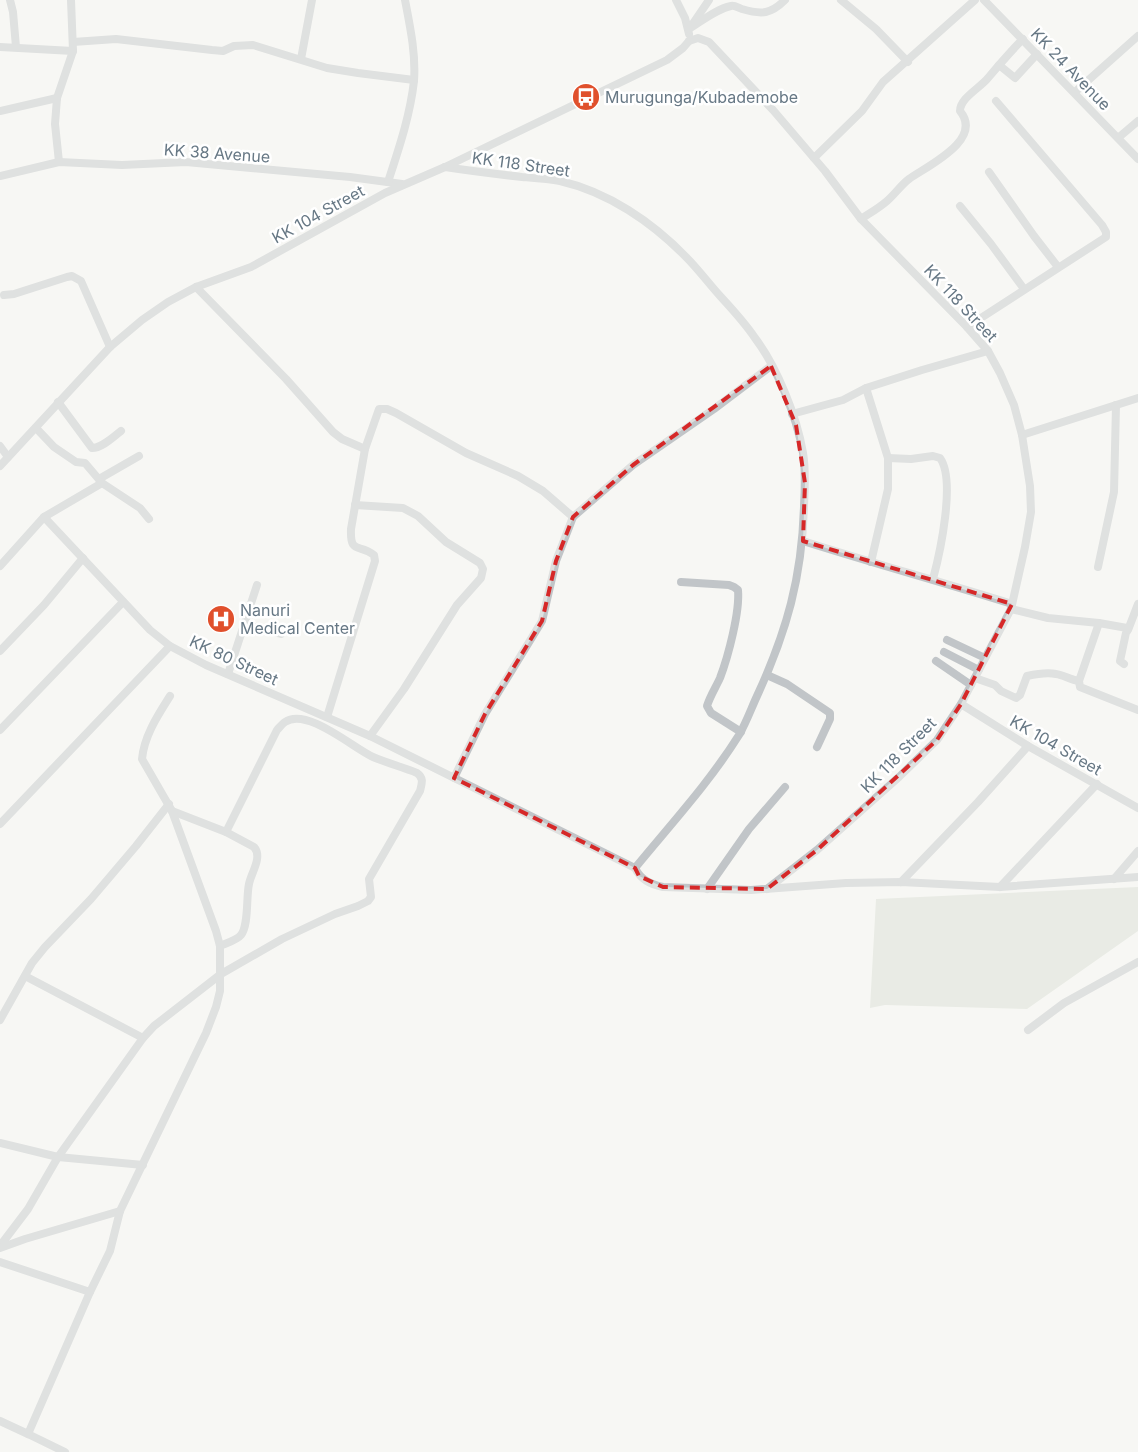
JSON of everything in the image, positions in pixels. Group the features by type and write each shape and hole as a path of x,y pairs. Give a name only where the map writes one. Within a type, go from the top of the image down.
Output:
{"street":[{"path":"10,0 16,47"},
{"path":"59,162 55,124 57,98 73,51 71,0"},
{"path":"301,59 312,0"},
{"path":"388,182 406,129 414,80 414,60 405,0"},
{"path":"676,0 689,29 689,41"},
{"path":"689,29 709,0"},
{"path":"689,29 713,13 732,6 755,13 766,12 775,10 785,0"},
{"path":"841,0 876,29 908,62"},
{"path":"814,158 862,111 883,82 908,62 975,0"},
{"name":"KK 24 Avenue","path":"984,0 1138,159"},
{"path":"1075,92 1138,36"},
{"name":"KK 118 Street","path":"689,41 698,38 709,42 774,110 861,218 988,351 1014,405 1028,467 1031,512 1026,547 1011,607 961,704 937,740 899,777 817,850 767,889"},
{"path":"74,42 116,39 212,50 254,45 328,68 414,80"},
{"path":"861,218 882,206 908,180 957,146 966,128 966,121 960,109 1023,39"},
{"name":"KK 104 Street","path":"0,466 110,347 134,326 168,302 196,288 252,267 403,184 445,168 667,60 689,41"},
{"path":"0,47 73,51"},
{"path":"998,65 1015,78 1037,54"},
{"path":"0,111 57,98"},
{"path":"967,327 1106,237 1106,232 1102,225 996,101"},
{"path":"1118,138 1138,120"},
{"name":"KK 38 Avenue","path":"0,176 59,162 122,165 186,162 403,184"},
{"name":"KK 118 Street","path":"445,168 559,181 589,190 610,199 666,238 687,257 757,340 771,366 792,414 803,454 805,483 803,540 795,591 787,623 767,675 741,732 722,760 702,788 635,868"},
{"path":"989,172 1058,267"},
{"path":"960,206 1024,289"},
{"path":"4,295 14,294 66,277 77,278 81,281 110,347"},
{"path":"196,288 286,379 333,432 342,439 365,449"},
{"path":"792,414 843,400 866,388 988,351"},
{"path":"454,778 485,714 542,621 556,560 574,517 633,465 714,409 771,366"},
{"path":"866,388 888,458 888,489 871,562"},
{"path":"1022,435 1138,398"},
{"path":"58,402 92,448 106,442 121,431"},
{"path":"1098,567 1114,492 1116,405"},
{"path":"328,717 375,561 374,555 371,552 353,546 350,542 350,529 365,449 376,413 379,409 387,409 466,453 526,481 543,491 574,517"},
{"path":"36,428 54,447 76,462 85,463 101,481 140,508 149,519"},
{"path":"0,446 8,457"},
{"path":"0,566 44,517 138,456"},
{"path":"888,458 911,459 932,456 940,458 945,466 945,517 941,546 933,579"},
{"path":"354,505 403,508 411,511 446,542 480,563 483,570 481,578 457,605 404,689 370,736"},
{"path":"44,517 150,630 170,646"},
{"path":"803,540 871,562 933,579 1034,616 1099,623 1127,628 1128,630"},
{"path":"0,651 44,605 83,558"},
{"path":"681,582 729,585 738,590 735,617 727,654 720,678 707,706 711,713 741,732"},
{"path":"228,674 257,585"},
{"path":"0,730 123,602"},
{"path":"1124,664 1120,661 1128,630 1138,604"},
{"path":"1099,623 1079,681 1080,687 1138,710"},
{"path":"244,624 281,634"},
{"path":"946,640 985,658"},
{"name":"KK 80 Street","path":"0,824 170,646 228,674 370,736 635,868 639,876 652,884 664,887 751,890 846,883 901,882 1000,887 1138,877"},
{"path":"944,652 979,670"},
{"path":"936,662 973,681 995,685 1001,691 1016,698 1020,695 1027,676 1033,674 1056,674 1079,681"},
{"path":"767,675 787,684 830,713 830,719 817,747"},
{"path":"28,1434 110,1251 120,1211 206,1033 216,1007 221,974 220,946 197,875 170,807 142,758 142,751 156,720 170,696"},
{"name":"KK 104 Street","path":"961,704 1028,746 1138,808"},
{"path":"0,1247 28,1209 58,1157 143,1038 154,1026 221,974 282,939 368,901 371,897 369,878 420,791 421,776 372,756 328,729 307,720 292,719 285,722 277,730 226,832"},
{"path":"901,882 978,802 1028,746"},
{"path":"1000,887 1097,784"},
{"path":"707,889 749,829 785,787"},
{"path":"170,807 226,832 258,851 247,894 245,928 241,935 220,946"},
{"path":"0,1020 32,963 91,899 170,807"},
{"path":"1114,879 1138,851"},
{"path":"1028,1030 1064,1003 1138,962"},
{"path":"25,976 143,1038"},
{"path":"0,1142 58,1157 143,1166"},
{"path":"0,1247 120,1211"},
{"path":"0,1262 90,1292"},
{"path":"0,1421 65,1452"}],"highlighted area":[{"path":"771,366 796,425 805,483 803,541 1012,604 961,704 937,740 817,850 767,889 663,887 639,876 635,868 454,778 485,714 542,621 556,561 573,517 633,465"}],"shaded area":[{"path":"1138,887 1138,931 1027,1009 885,1005 870,1008 876,899"}],"place":[{"name":"Murugunga/Kubademobe","path":"586,97"},
{"name":"Nanuri Medical Center","path":"221,619"}]}
